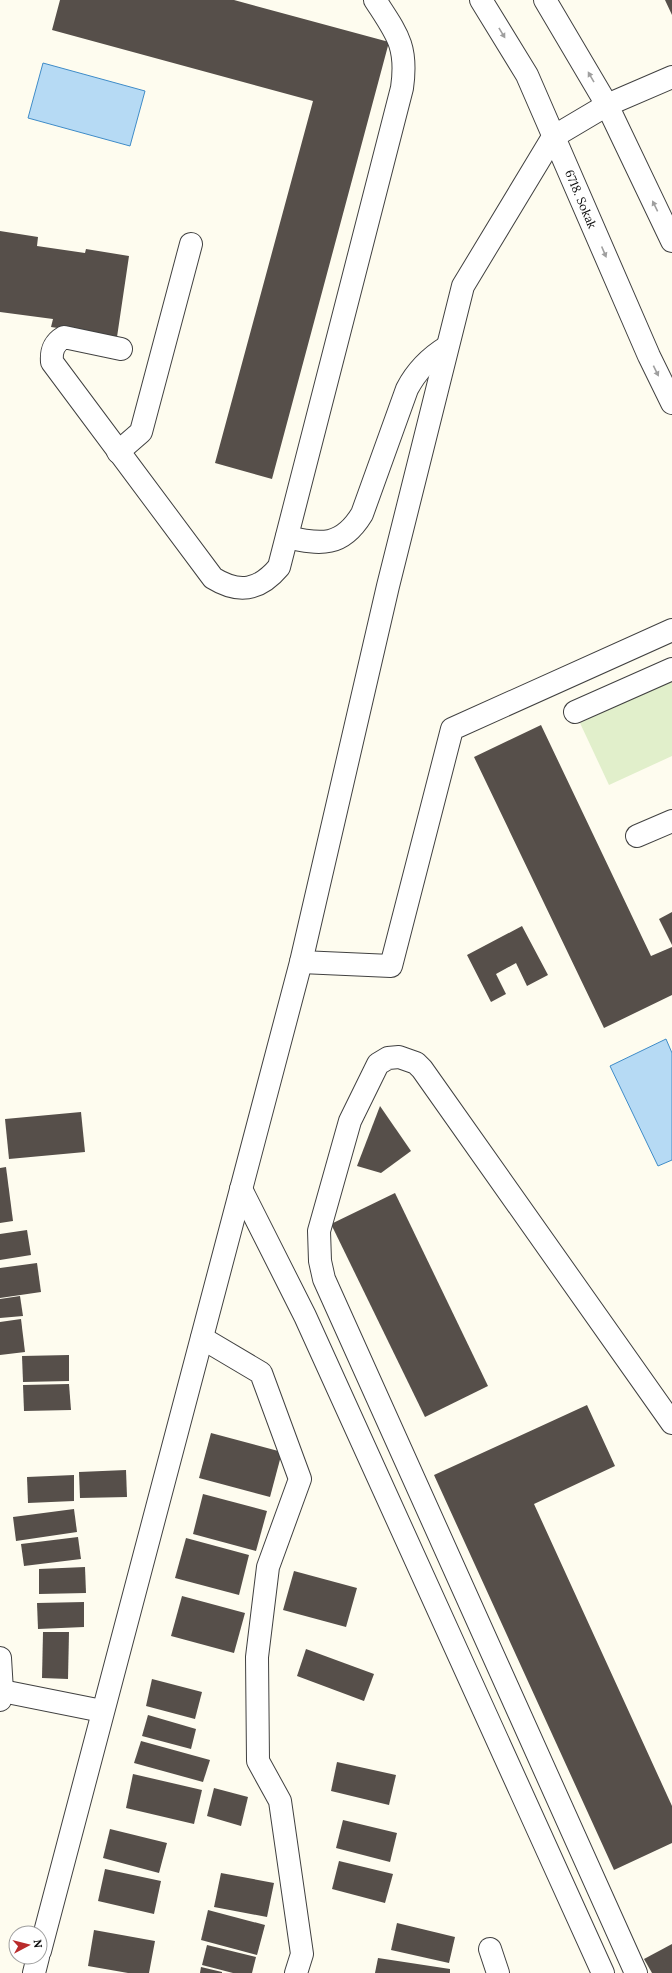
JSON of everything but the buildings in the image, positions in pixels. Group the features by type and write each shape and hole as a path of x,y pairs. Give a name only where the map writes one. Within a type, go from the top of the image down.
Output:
{"street":[{"path":"121,349 64,337 54,346 51,354 52,362 213,578 236,588 249,588 260,584 271,576 279,567 402,88 405,68 402,47 398,36 375,0"},
{"name":"6718. Sokak","path":"481,0 527,75 649,356 672,403"},
{"path":"546,0 607,105 672,241"},
{"path":"47,1925 301,962 388,586 463,286 553,136 607,105 672,77"},
{"path":"118,452 141,432 191,244"},
{"path":"286,537 319,543 332,541 344,536 354,526 362,514 407,389 415,374 425,362 447,348"},
{"path":"301,962 391,966 452,729 672,630"},
{"path":"576,712 672,669"},
{"path":"637,836 672,821"},
{"path":"636,1973 324,1279 320,1261 319,1232 350,1121 378,1064 388,1058 399,1057 416,1063 422,1069 672,1422"},
{"path":"241,1189 305,1316 603,1973"},
{"path":"202,1338 261,1373 300,1479 268,1567 257,1657 258,1761 280,1801 302,1954 296,1973"},
{"path":"0,1658 1,1696 102,1712"},
{"path":"490,1949 498,1973"}],"green space":[{"path":"672,680 672,756 609,785 580,723"}],"water":[{"path":"43,63 145,91 130,146 28,118"},
{"path":"666,1039 672,1053 672,1160 658,1166 610,1066"}]}
